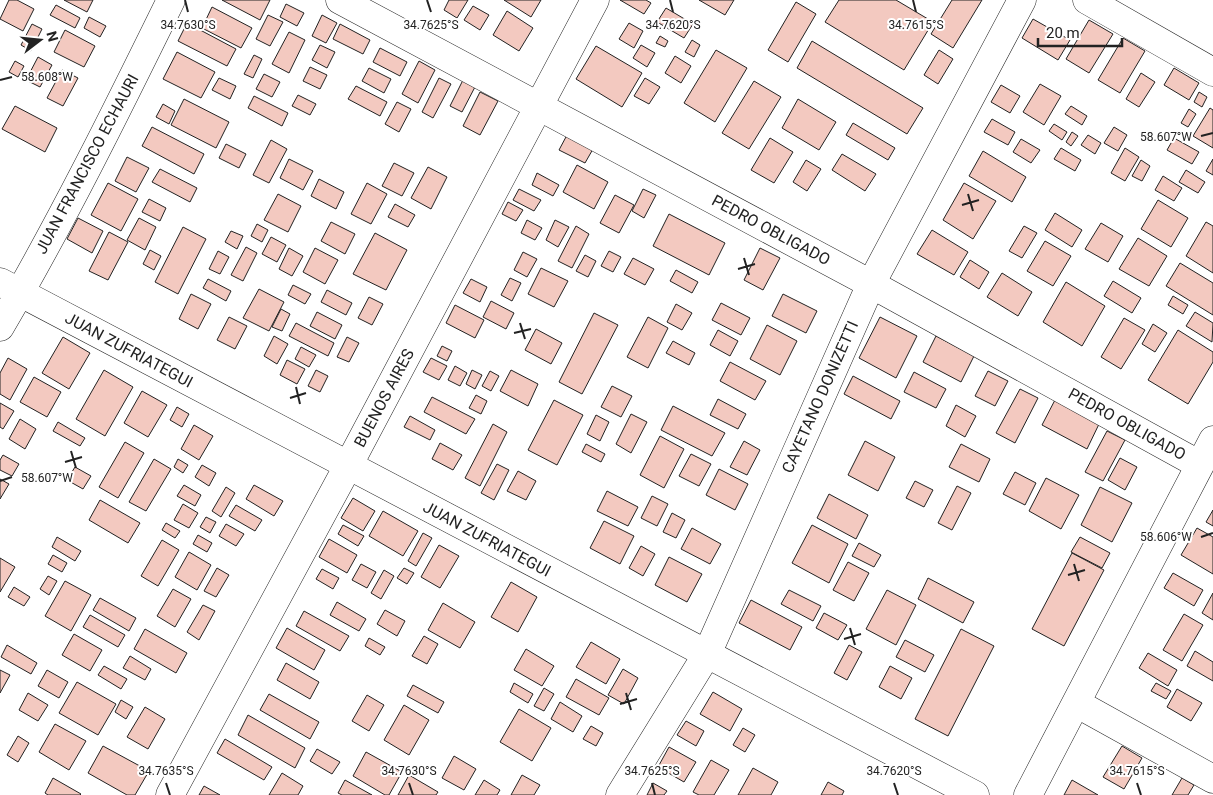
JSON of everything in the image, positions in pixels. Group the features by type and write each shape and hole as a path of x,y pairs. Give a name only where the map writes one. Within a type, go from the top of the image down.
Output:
{"street":[{"name":"JUAN FRANCISCO ECHAURI","path":"0,327 10,287 119,106 171,0"},
{"name":"PEDRO OBLIGADO","path":"340,0 871,284 1200,465"},
{"name":"BUENOS AIRES","path":"170,795 348,466 595,0"},
{"name":"CAYETANO DONIZETTI","path":"620,795 707,654 871,284 1022,0"},
{"path":"1087,0 1213,72"},
{"name":"JUAN ZUFRIATEGUI","path":"10,287 975,795"},
{"path":"1028,795 1213,440"},
{"path":"1076,703 1213,779"}],"building":[{"path":"9,0 17,0 34,9 23,31 0,19"},
{"path":"64,0 93,0 87,12"},
{"path":"222,0 270,0 260,20"},
{"path":"449,0 468,0 457,18 444,10"},
{"path":"504,0 541,0 531,17"},
{"path":"620,0 646,0 651,3 644,14"},
{"path":"699,0 734,0 725,15"},
{"path":"839,0 896,0 933,22 904,70 825,22"},
{"path":"952,0 982,0 953,48 931,34"},
{"path":"796,2 816,14 788,62 768,50"},
{"path":"286,4 304,13 297,26 280,17"},
{"path":"56,5 80,18 75,28 50,15"},
{"path":"473,6 489,15 480,30 464,20"},
{"path":"212,7 252,28 241,48 202,28"},
{"path":"666,8 693,24 684,38 657,22"},
{"path":"507,11 533,28 519,51 493,35"},
{"path":"268,15 283,22 270,46 256,39"},
{"path":"322,15 337,23 326,43 312,36"},
{"path":"89,17 106,26 100,37 84,28"},
{"path":"1033,19 1070,40 1058,60 1022,38"},
{"path":"1089,20 1113,34 1089,73 1066,59"},
{"path":"187,23 236,49 227,66 178,41"},
{"path":"629,23 643,31 634,48 619,39"},
{"path":"32,24 42,29 31,51 21,45"},
{"path":"340,24 370,40 363,54 333,39"},
{"path":"65,30 95,46 84,67 54,52"},
{"path":"289,32 305,40 289,73 272,64"},
{"path":"660,36 668,41 665,47 656,43"},
{"path":"1123,38 1145,51 1120,93 1098,80"},
{"path":"692,40 700,45 694,57 685,52"},
{"path":"812,41 923,108 907,134 797,68"},
{"path":"320,45 335,52 327,68 312,60"},
{"path":"641,45 655,53 647,67 633,58"},
{"path":"596,46 642,73 622,107 576,79"},
{"path":"380,48 407,62 400,76 373,62"},
{"path":"716,50 747,68 715,122 684,103"},
{"path":"939,50 953,59 938,84 924,75"},
{"path":"177,52 215,72 201,98 163,79"},
{"path":"254,55 262,59 253,78 244,74"},
{"path":"675,56 691,66 681,83 665,73"},
{"path":"38,57 52,65 40,87 26,80"},
{"path":"15,61 24,66 18,77 9,72"},
{"path":"419,61 435,70 418,103 402,94"},
{"path":"310,67 327,75 320,89 303,81"},
{"path":"369,68 391,79 384,93 362,81"},
{"path":"1174,68 1199,83 1189,100 1164,85"},
{"path":"62,70 78,78 63,106 47,98"},
{"path":"1141,73 1155,82 1139,107 1126,99"},
{"path":"264,74 280,82 272,97 256,89"},
{"path":"219,78 236,86 230,99 212,90"},
{"path":"439,78 451,84 433,118 422,112"},
{"path":"464,78 476,85 462,112 450,106"},
{"path":"645,78 660,87 649,104 634,96"},
{"path":"754,81 781,97 749,149 722,133"},
{"path":"1040,84 1061,96 1044,125 1023,112"},
{"path":"1001,85 1020,96 1010,113 991,102"},
{"path":"356,86 387,102 380,116 348,99"},
{"path":"480,92 498,101 480,135 463,126"},
{"path":"1199,92 1207,97 1202,107 1194,102"},
{"path":"298,95 316,104 310,115 292,106"},
{"path":"254,96 288,113 282,126 248,108"},
{"path":"184,99 229,122 216,148 171,125"},
{"path":"798,99 836,122 819,150 782,128"},
{"path":"397,102 411,109 399,132 385,124"},
{"path":"163,104 175,111 169,124 156,117"},
{"path":"15,106 57,128 45,152 2,129"},
{"path":"1071,106 1087,116 1082,125 1065,114"},
{"path":"1210,108 1213,110 1213,148 1193,136"},
{"path":"1189,109 1196,114 1188,127 1181,123"},
{"path":"992,119 1015,132 1008,145 984,132"},
{"path":"853,123 895,148 888,160 846,135"},
{"path":"1054,124 1067,132 1062,140 1049,131"},
{"path":"152,127 204,154 194,174 142,146"},
{"path":"1114,127 1127,135 1118,151 1104,143"},
{"path":"1072,132 1078,136 1071,146 1066,142"},
{"path":"567,135 593,149 585,163 559,150"},
{"path":"1088,135 1101,143 1095,154 1081,145"},
{"path":"770,138 793,152 774,183 751,170"},
{"path":"1174,138 1199,152 1192,164 1167,150"},
{"path":"1021,139 1040,150 1031,163 1013,152"},
{"path":"271,140 287,149 269,183 253,175"},
{"path":"226,144 246,154 239,168 219,158"},
{"path":"1061,148 1081,160 1075,171 1054,159"},
{"path":"1125,148 1139,157 1125,181 1111,173"},
{"path":"983,151 1026,177 1012,202 969,176"},
{"path":"842,154 876,174 865,191 832,170"},
{"path":"127,157 149,168 136,192 115,181"},
{"path":"289,159 313,171 303,190 280,178"},
{"path":"1213,159 1213,175 1206,171"},
{"path":"806,160 821,169 807,191 793,182"},
{"path":"1141,160 1150,166 1142,181 1132,176"},
{"path":"394,163 414,173 402,196 382,186"},
{"path":"577,165 608,182 594,209 563,192"},
{"path":"428,167 447,177 431,209 411,198"},
{"path":"160,169 197,188 190,202 152,182"},
{"path":"1186,170 1205,182 1198,193 1179,182"},
{"path":"537,173 559,185 553,196 532,185"},
{"path":"1163,176 1182,188 1174,201 1155,190"},
{"path":"319,179 344,192 336,209 311,196"},
{"path":"108,183 138,199 121,231 91,215"},
{"path":"367,183 387,194 371,224 351,214"},
{"path":"964,183 996,201 973,239 943,220"},
{"path":"519,189 541,200 534,211 513,200"},
{"path":"643,189 656,195 644,218 632,211"},
{"path":"278,194 301,206 288,232 264,220"},
{"path":"615,195 634,205 619,233 600,223"},
{"path":"149,199 166,208 160,221 142,212"},
{"path":"1158,200 1188,218 1171,247 1141,229"},
{"path":"508,202 523,210 516,221 502,214"},
{"path":"395,204 415,215 408,227 388,217"},
{"path":"1055,213 1082,230 1072,247 1045,230"},
{"path":"669,214 725,243 709,275 653,246"},
{"path":"78,218 103,231 92,253 67,239"},
{"path":"139,218 156,227 145,250 127,240"},
{"path":"527,220 542,228 535,240 521,233"},
{"path":"555,220 569,227 558,247 546,240"},
{"path":"331,222 355,234 345,254 321,241"},
{"path":"1206,222 1213,226 1213,273 1186,256"},
{"path":"1101,223 1123,236 1108,262 1085,249"},
{"path":"257,224 268,230 262,242 251,236"},
{"path":"576,226 589,234 572,268 558,261"},
{"path":"1024,226 1037,233 1022,258 1009,251"},
{"path":"183,227 206,239 178,294 155,282"},
{"path":"932,230 968,252 954,275 917,254"},
{"path":"231,231 243,236 237,249 225,242"},
{"path":"109,232 128,242 108,280 89,271"},
{"path":"375,233 407,250 386,290 353,274"},
{"path":"271,237 286,245 277,262 262,254"},
{"path":"1138,238 1167,256 1149,286 1119,269"},
{"path":"1045,241 1071,256 1053,286 1027,271"},
{"path":"246,247 257,253 243,281 231,275"},
{"path":"289,248 303,256 292,276 279,269"},
{"path":"315,248 338,260 325,284 303,272"},
{"path":"760,248 780,258 763,290 744,280"},
{"path":"150,250 161,256 154,270 143,264"},
{"path":"218,251 229,257 220,274 209,269"},
{"path":"609,251 621,257 613,272 601,266"},
{"path":"523,252 537,259 527,277 514,270"},
{"path":"585,255 596,261 588,277 576,271"},
{"path":"633,258 654,269 645,285 624,274"},
{"path":"970,260 989,272 979,289 960,277"},
{"path":"1180,263 1213,283 1213,315 1166,286"},
{"path":"541,268 568,281 554,307 528,294"},
{"path":"676,270 698,282 692,293 670,281"},
{"path":"1002,273 1032,292 1018,316 987,297"},
{"path":"510,278 521,283 512,301 501,295"},
{"path":"208,279 231,291 226,301 203,288"},
{"path":"471,279 487,287 480,302 463,293"},
{"path":"1113,281 1141,298 1132,313 1104,296"},
{"path":"1066,282 1105,306 1082,346 1043,322"},
{"path":"293,285 311,294 305,304 288,295"},
{"path":"259,289 284,302 269,331 243,318"},
{"path":"327,290 352,303 346,315 321,302"},
{"path":"191,294 211,304 198,329 179,319"},
{"path":"783,294 817,311 806,333 772,316"},
{"path":"1173,296 1188,305 1183,314 1168,305"},
{"path":"369,297 383,304 372,325 358,318"},
{"path":"491,301 514,313 506,329 483,317"},
{"path":"721,303 750,318 741,335 712,320"},
{"path":"676,304 692,313 682,330 667,322"},
{"path":"455,305 484,320 475,338 446,323"},
{"path":"281,309 290,314 282,331 272,327"},
{"path":"317,312 342,325 335,339 310,326"},
{"path":"1195,312 1213,323 1212,342 1186,326"},
{"path":"594,313 618,325 582,394 559,382"},
{"path":"229,317 247,326 235,349 217,340"},
{"path":"648,317 668,328 648,368 627,357"},
{"path":"880,317 917,336 896,378 859,358"},
{"path":"1124,318 1145,330 1121,369 1101,357"},
{"path":"296,323 334,343 328,356 289,336"},
{"path":"1153,324 1167,333 1155,352 1142,344"},
{"path":"767,325 797,341 780,375 750,359"},
{"path":"536,329 562,343 551,364 525,350"},
{"path":"718,330 738,341 730,356 710,345"},
{"path":"1178,330 1213,352 1213,362 1188,404 1148,380"},
{"path":"274,336 288,344 277,364 264,356"},
{"path":"936,336 974,356 961,382 923,362"},
{"path":"63,337 90,353 69,389 42,373"},
{"path":"347,337 359,343 349,362 337,357"},
{"path":"673,341 695,353 689,365 666,353"},
{"path":"442,346 452,351 447,361 437,356"},
{"path":"301,347 316,355 309,367 295,359"},
{"path":"8,358 27,369 10,400 0,394 0,373"},
{"path":"431,358 447,366 439,380 423,372"},
{"path":"287,360 305,369 297,384 280,375"},
{"path":"730,362 766,381 755,400 720,381"},
{"path":"455,366 467,373 460,386 448,380"},
{"path":"104,370 133,387 105,436 76,419"},
{"path":"316,370 328,376 320,392 308,386"},
{"path":"472,370 482,375 475,389 466,384"},
{"path":"511,370 538,384 528,406 500,391"},
{"path":"490,371 499,376 491,391 482,386"},
{"path":"988,371 1008,381 995,406 975,396"},
{"path":"914,372 946,389 936,408 904,392"},
{"path":"853,376 900,401 891,419 844,394"},
{"path":"34,377 61,392 47,417 20,402"},
{"path":"612,386 632,396 621,417 601,407"},
{"path":"1020,389 1038,398 1015,443 996,433"},
{"path":"142,391 167,405 148,437 124,423"},
{"path":"476,395 487,401 481,414 469,408"},
{"path":"432,397 475,419 466,434 424,412"},
{"path":"1056,398 1100,422 1087,449 1042,425"},
{"path":"718,399 746,414 738,429 710,415"},
{"path":"554,400 583,415 557,465 528,450"},
{"path":"0,403 14,411 3,429 0,427"},
{"path":"956,405 976,416 965,437 946,426"},
{"path":"673,406 725,433 712,456 661,430"},
{"path":"177,407 189,414 182,427 170,420"},
{"path":"631,414 647,422 631,453 616,444"},
{"path":"596,415 609,422 600,441 587,434"},
{"path":"410,416 435,430 430,440 404,427"},
{"path":"20,419 36,429 25,449 9,439"},
{"path":"58,422 85,438 80,446 53,431"},
{"path":"493,424 507,432 480,486 465,478"},
{"path":"194,425 213,436 199,460 181,449"},
{"path":"1107,431 1125,440 1103,481 1085,472"},
{"path":"660,436 684,449 664,488 640,475"},
{"path":"744,441 760,450 747,475 730,467"},
{"path":"865,441 895,457 878,491 848,475"},
{"path":"125,442 144,453 118,498 99,487"},
{"path":"440,443 462,455 453,470 432,459"},
{"path":"586,444 605,454 601,462 582,452"},
{"path":"961,444 990,459 979,482 949,467"},
{"path":"691,454 711,464 699,486 679,476"},
{"path":"3,455 19,464 12,476 0,470 0,460"},
{"path":"1120,458 1137,467 1125,490 1108,480"},
{"path":"154,459 171,469 146,511 129,502"},
{"path":"178,459 188,465 183,473 174,467"},
{"path":"497,464 509,470 494,500 481,493"},
{"path":"202,465 216,473 209,486 195,477"},
{"path":"75,467 91,476 83,489 67,480"},
{"path":"719,469 748,484 735,510 706,495"},
{"path":"518,471 536,481 526,500 507,491"},
{"path":"1015,472 1036,483 1025,505 1003,494"},
{"path":"1046,478 1079,495 1061,529 1029,511"},
{"path":"0,479 9,484 0,499"},
{"path":"915,481 933,490 924,507 906,498"},
{"path":"184,485 201,495 195,506 177,496"},
{"path":"254,485 283,501 274,516 246,499"},
{"path":"957,486 971,493 952,530 938,523"},
{"path":"226,487 235,493 221,517 212,511"},
{"path":"1100,487 1132,503 1112,542 1081,525"},
{"path":"607,491 638,507 628,526 597,511"},
{"path":"829,494 868,515 856,539 817,518"},
{"path":"652,496 668,504 657,526 641,518"},
{"path":"353,498 375,511 363,531 341,518"},
{"path":"100,500 140,523 128,543 89,520"},
{"path":"183,504 198,513 189,528 174,520"},
{"path":"236,505 262,520 255,531 229,516"},
{"path":"1213,510 1213,526 1206,522"},
{"path":"383,511 418,531 403,556 369,536"},
{"path":"672,513 685,520 676,538 663,532"},
{"path":"206,517 216,522 210,533 200,527"},
{"path":"604,521 634,536 620,564 590,548"},
{"path":"166,523 180,531 175,538 162,530"},
{"path":"226,524 244,534 236,546 219,536"},
{"path":"343,525 364,536 358,546 338,534"},
{"path":"812,525 848,544 829,583 792,563"},
{"path":"692,528 721,544 710,564 681,549"},
{"path":"1197,528 1213,537 1213,574 1181,555"},
{"path":"423,533 432,538 416,566 408,561"},
{"path":"198,535 212,543 207,552 193,544"},
{"path":"57,537 81,551 75,561 52,547"},
{"path":"1080,537 1110,553 1102,568 1071,552"},
{"path":"329,539 357,555 347,573 319,557"},
{"path":"162,540 179,550 158,586 141,576"},
{"path":"859,543 881,555 874,567 852,556"},
{"path":"439,545 459,556 440,588 421,577"},
{"path":"641,546 655,554 643,576 629,568"},
{"path":"189,552 211,565 197,590 175,577"},
{"path":"1072,553 1104,570 1064,646 1032,629"},
{"path":"53,555 67,563 62,572 48,564"},
{"path":"669,557 702,574 687,602 655,585"},
{"path":"0,558 15,567 0,592"},
{"path":"848,562 869,573 854,601 833,590"},
{"path":"361,564 376,572 367,588 352,580"},
{"path":"217,568 229,575 216,597 204,591"},
{"path":"404,568 414,573 407,584 397,578"},
{"path":"322,569 339,578 333,589 316,579"},
{"path":"384,570 394,576 381,599 371,593"},
{"path":"1173,573 1203,590 1194,606 1164,588"},
{"path":"48,576 57,581 49,595 40,589"},
{"path":"928,578 974,602 963,623 918,599"},
{"path":"65,581 91,595 71,631 45,616"},
{"path":"511,582 537,597 518,632 491,617"},
{"path":"14,587 30,597 24,606 8,597"},
{"path":"173,589 191,599 175,627 157,616"},
{"path":"789,590 821,606 813,621 781,604"},
{"path":"887,590 916,605 896,645 866,629"},
{"path":"1213,593 1213,620 1202,613"},
{"path":"100,598 136,618 129,631 93,610"},
{"path":"751,600 802,627 790,650 739,623"},
{"path":"337,602 366,619 359,631 330,615"},
{"path":"443,603 475,622 460,648 428,630"},
{"path":"203,605 215,611 199,640 187,632"},
{"path":"385,610 405,621 397,636 377,624"},
{"path":"304,611 349,636 340,651 296,626"},
{"path":"824,613 847,625 838,640 816,628"},
{"path":"1184,614 1203,625 1182,661 1163,650"},
{"path":"90,615 125,635 118,647 83,627"},
{"path":"287,628 325,650 314,670 276,648"},
{"path":"145,629 187,653 176,673 134,649"},
{"path":"961,629 994,646 948,736 915,719"},
{"path":"74,634 102,650 90,671 62,655"},
{"path":"424,636 438,644 427,664 412,656"},
{"path":"369,638 385,647 380,655 365,646"},
{"path":"905,640 934,655 925,672 896,657"},
{"path":"591,642 620,659 606,684 576,667"},
{"path":"7,645 37,663 31,674 1,657"},
{"path":"849,645 862,652 847,680 834,673"},
{"path":"526,649 554,666 542,686 514,670"},
{"path":"1195,651 1213,662 1213,681 1187,666"},
{"path":"1148,653 1177,670 1168,686 1139,668"},
{"path":"130,656 151,669 145,680 123,668"},
{"path":"286,663 319,682 310,699 277,680"},
{"path":"104,666 127,679 121,689 98,675"},
{"path":"890,666 912,678 901,699 879,687"},
{"path":"623,669 638,678 624,704 608,695"},
{"path":"0,670 10,675 0,693"},
{"path":"47,670 68,682 59,698 38,686"},
{"path":"576,679 609,698 599,715 566,697"},
{"path":"77,682 116,704 98,735 59,713"},
{"path":"514,683 533,694 528,703 510,692"},
{"path":"1156,683 1171,691 1166,699 1151,691"},
{"path":"413,685 444,702 438,713 407,696"},
{"path":"544,688 554,694 544,711 534,706"},
{"path":"1177,689 1202,703 1191,721 1167,707"},
{"path":"713,692 742,709 730,731 700,714"},
{"path":"28,693 48,705 38,721 19,710"},
{"path":"269,694 319,722 310,739 260,710"},
{"path":"367,695 384,705 369,731 352,721"},
{"path":"121,700 133,707 126,719 115,712"},
{"path":"560,702 582,716 573,732 551,719"},
{"path":"404,705 429,720 409,755 384,740"},
{"path":"145,707 165,719 148,749 127,737"},
{"path":"519,709 551,728 532,761 500,742"},
{"path":"248,715 305,748 295,768 238,735"},
{"path":"686,721 704,731 696,746 677,735"},
{"path":"55,724 86,741 69,770 39,752"},
{"path":"591,726 603,733 596,746 583,739"},
{"path":"743,728 755,735 745,752 733,745"},
{"path":"18,736 29,743 18,762 7,755"},
{"path":"225,739 272,767 264,780 217,753"},
{"path":"103,746 149,771 135,795 127,795 88,773"},
{"path":"1122,746 1142,758 1124,789 1103,777"},
{"path":"669,747 696,762 684,782 658,767"},
{"path":"317,749 340,762 332,774 310,761"},
{"path":"366,752 402,772 389,795 385,795 353,776"},
{"path":"454,756 476,769 464,790 442,778"},
{"path":"711,760 729,770 714,795 699,795 693,792"},
{"path":"753,768 778,782 771,795 738,795"},
{"path":"282,773 303,786 298,795 269,795"},
{"path":"409,775 438,792 436,795 398,795"},
{"path":"522,775 540,785 534,795 511,795"},
{"path":"53,778 81,794 48,795 45,793"},
{"path":"1182,778 1194,785 1188,795 1172,795"},
{"path":"345,780 372,795 342,795 338,793"},
{"path":"484,780 500,790 497,795 475,795"},
{"path":"1072,780 1098,795 1064,795"},
{"path":"828,782 844,791 842,795 821,795"},
{"path":"653,783 667,791 664,795 647,795"},
{"path":"204,786 220,795 199,795"}]}
